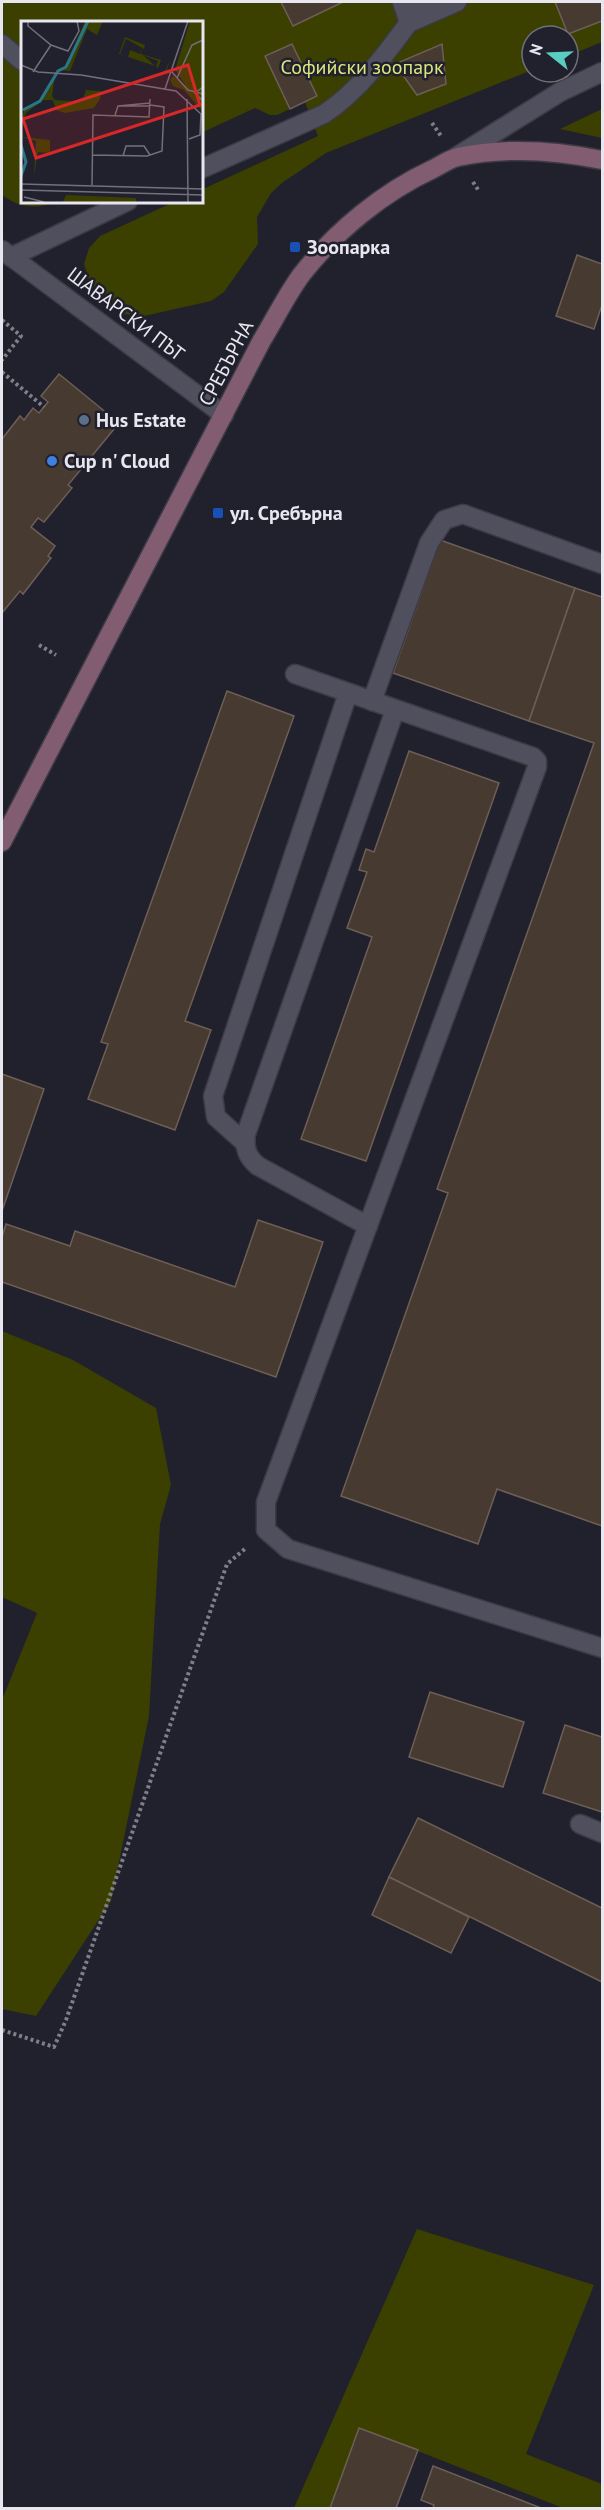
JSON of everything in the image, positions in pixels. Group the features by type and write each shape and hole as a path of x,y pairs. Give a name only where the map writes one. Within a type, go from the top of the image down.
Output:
{"street":[{"path":"402,2 409,22"},
{"path":"202,169 324,114 338,105 363,79 424,2"},
{"path":"409,22 457,2"},
{"path":"2,44 21,59"},
{"path":"455,158 560,92 603,72"},
{"name":"СРЕБЪРНА","path":"2,842 262,340 302,275 336,238 373,205 408,180 455,158 503,151 535,150 603,160"},
{"path":"6,253 126,202"},
{"name":"ШАВАРСКИ ПЪТ","path":"6,253 224,415"},
{"path":"372,701 429,543 444,520 463,514 603,564"},
{"path":"295,674 533,757 537,761 537,767 266,1502 266,1530 288,1550 603,1648"},
{"path":"245,1143 216,1117 213,1096 348,693"},
{"path":"368,1226 258,1166 247,1153 245,1143 246,1134 396,710"},
{"path":"580,1824 603,1833"}],"path":[{"path":"2,320 21,336 2,360"},
{"path":"2,372 44,407"},
{"path":"39,645 56,655"},
{"path":"2,2030 54,2047 66,2020 227,1564 266,1530"}],"green space":[{"name":"Софийски зоопарк","path":"2,2 602,2 602,42 580,51 580,24 520,24 520,75 326,153 271,193 257,217 258,244 224,292 211,301 144,316 123,314 102,302 91,286 84,264 89,248 100,236 174,202 202,202 202,190 318,136 305,102 277,115 270,115 255,108 202,133 202,21 21,21 21,202 54,202 42,206 15,203 2,195"},
{"path":"602,109 602,138 560,129"},
{"path":"2,1331 73,1360 156,1408 171,1485 160,1524 149,1716 111,1901 36,2016 2,2009 2,1700 37,1613 2,1597"},
{"path":"417,2229 594,2285 526,2454 602,2484 602,2508 563,2508 359,2428 330,2508 294,2508"}],"building":[{"path":"281,2 343,2 293,26"},
{"path":"555,2 602,2 602,21 580,29 580,24 564,24"},
{"path":"292,44 317,96 290,109 265,56"},
{"path":"442,44 446,84 417,95 395,64"},
{"path":"577,255 602,264 602,305 594,329 556,316"},
{"path":"59,374 119,423 68,485 72,488 44,522 38,518 31,527 55,546 48,556 51,558 23,594 20,591 2,613 2,439 20,416 24,420 33,408 39,413 48,402 41,396"},
{"path":"440,540 575,588 529,721 393,673"},
{"path":"575,588 602,597 602,1526 497,1489 478,1544 341,1496 448,1193 437,1189 594,743 529,721"},
{"path":"227,691 294,716 185,1021 211,1030 175,1130 88,1099 108,1044 101,1042"},
{"path":"409,751 499,783 366,1161 301,1139 372,937 347,928 367,872 359,870 366,849 374,852"},
{"path":"2,1074 44,1089 2,1211"},
{"path":"258,1220 323,1242 276,1377 2,1282 2,1237 6,1224 70,1246 75,1231 235,1287"},
{"path":"430,1692 524,1722 503,1787 409,1757"},
{"path":"565,1725 602,1737 602,1812 543,1793"},
{"path":"418,1818 602,1908 602,1982 389,1877"},
{"path":"389,1877 469,1917 451,1953 372,1915"},
{"path":"359,2428 418,2450 396,2508 330,2508"},
{"path":"433,2466 541,2508 433,2508 434,2505 421,2500"}],"place":[{"name":"Зоопарка","path":"295,247"},
{"name":"Hus Estate","path":"84,420"},
{"name":"Cup n' Cloud","path":"52,461"},
{"name":"ул. Сребърна","path":"218,513"}]}
